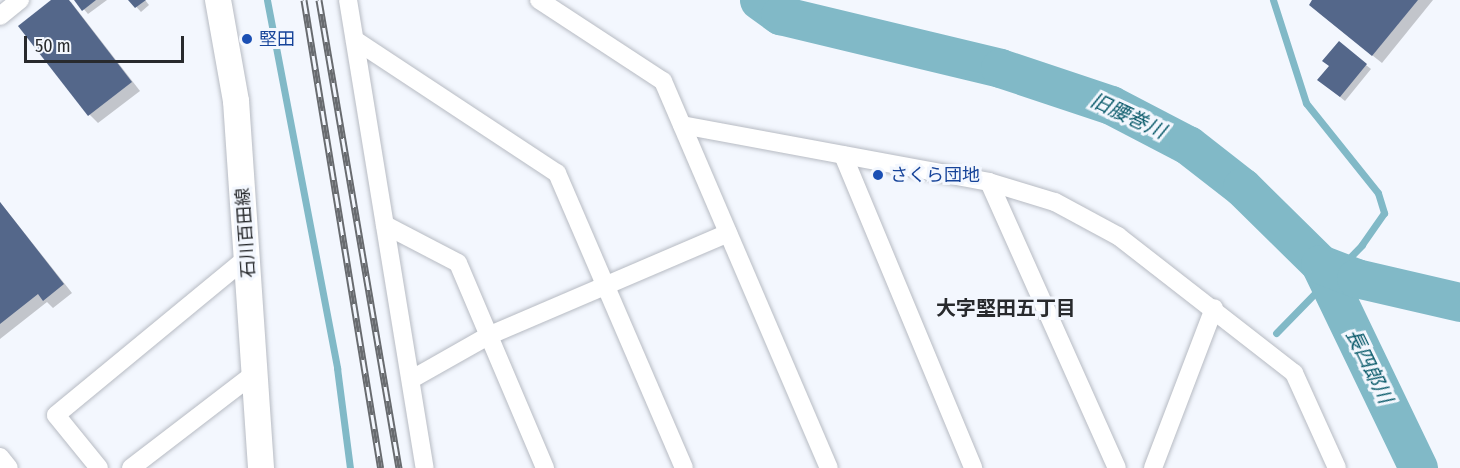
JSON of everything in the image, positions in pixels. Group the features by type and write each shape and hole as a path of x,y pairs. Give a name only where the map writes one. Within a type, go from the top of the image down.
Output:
{"main road":[{"name":"石川百田線","path":"218,0 236,101 261,468"}],"street":[{"path":"0,16 20,0"},
{"path":"348,0 425,468"},
{"path":"539,0 663,81 829,468"},
{"path":"355,40 557,173 684,468"},
{"path":"682,125 989,182 1055,202 1118,236 1214,308 1294,373 1337,468"},
{"path":"843,155 973,468"},
{"path":"989,182 1117,468"},
{"path":"385,225 458,263 545,468"},
{"path":"412,379 488,336 728,233"},
{"path":"99,468 56,415 248,257"},
{"path":"1153,468 1214,308"},
{"path":"131,468 255,373"},
{"path":"1319,468 1328,448"},
{"path":"0,457 9,468"}],"building":[{"path":"51,0 69,0 132,82 88,116 18,26"},
{"path":"74,0 96,0 82,11"},
{"path":"128,0 146,0 135,8"},
{"path":"1312,0 1418,0 1372,56 1309,5"},
{"path":"1339,41 1367,64 1340,97 1317,80 1329,66 1322,61"},
{"path":"0,202 64,284 43,301 38,294 0,324"}],"waterway":[{"path":"267,0 337,368 350,468"},
{"name":"旧腰巻川","path":"759,0 780,15 1000,68 1111,105 1188,145 1242,187 1320,264 1418,468"},
{"path":"1273,0 1306,103 1378,193 1384,213 1362,245 1276,333"},
{"name":"旧腰巻川","path":"1320,264 1356,278 1460,302"}],"railway":[{"path":"304,0 381,468"},
{"path":"319,0 399,468"}],"place":[{"name":"堅田","path":"247,39"},
{"name":"さくら団地","path":"878,175"}],"district":[{"name":"大字堅田五丁目","path":"1006,308"}],"water label":[{"name":"長四郎川","path":"1369,366"}]}
